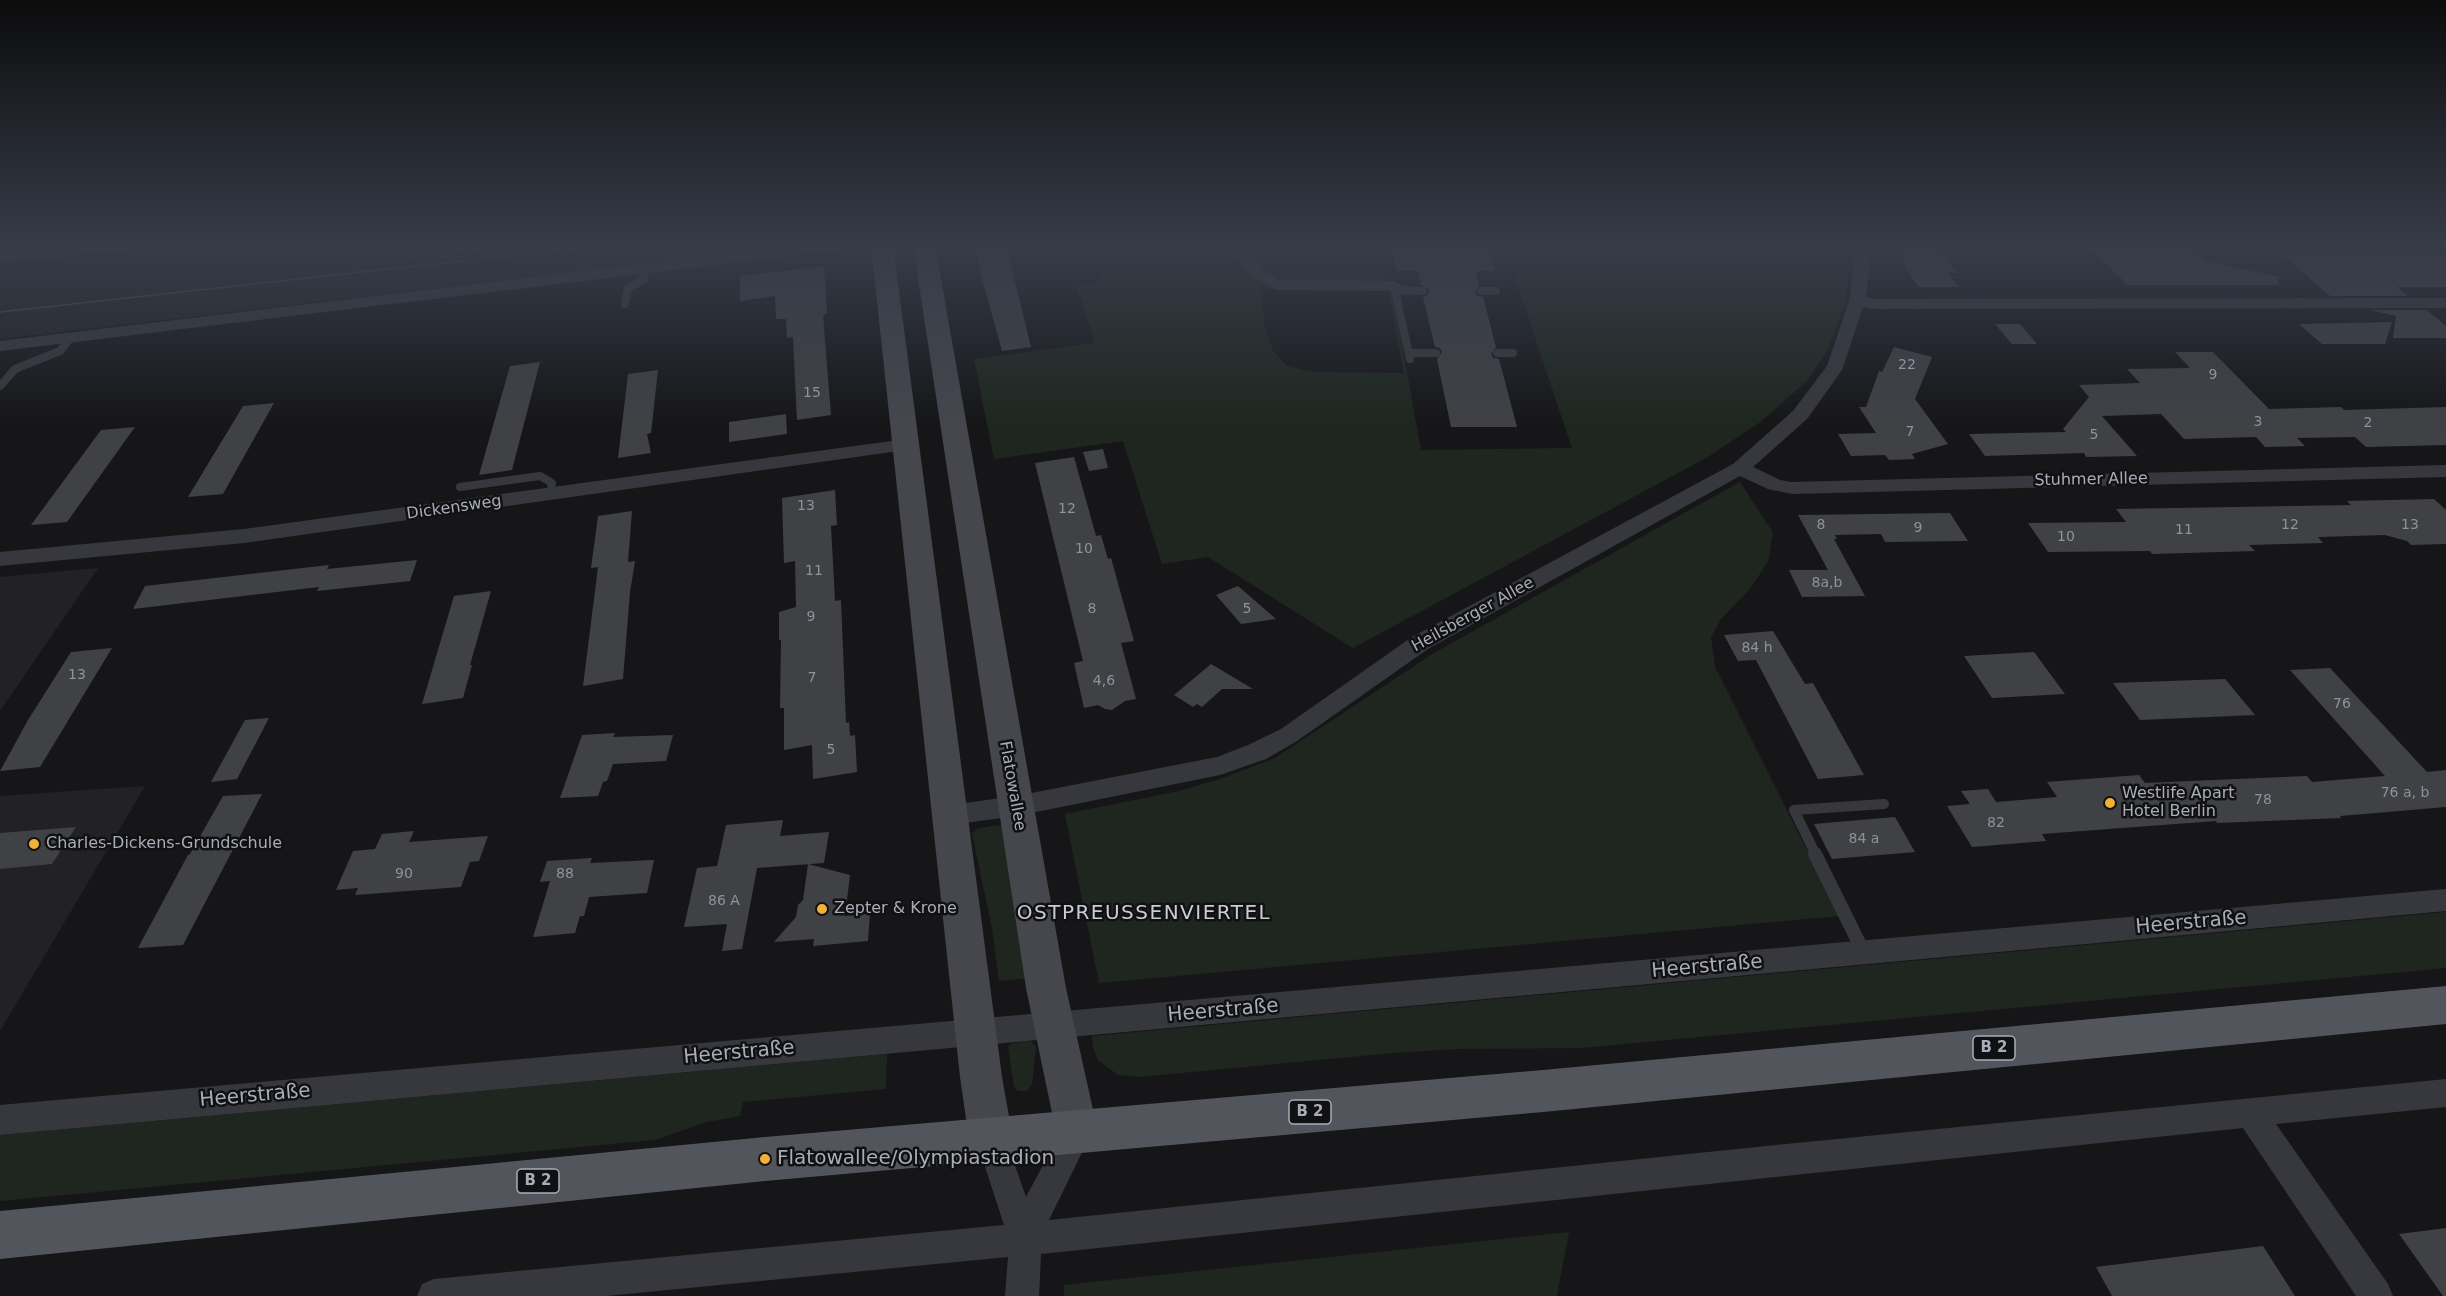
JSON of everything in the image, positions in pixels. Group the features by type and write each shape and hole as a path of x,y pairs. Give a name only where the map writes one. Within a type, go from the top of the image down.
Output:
{"main road":[{"path":"889,305 976,1031 991,1139"},
{"name":"Flatowallee","path":"933,305 1053,1025 1077,1132"},
{"path":"906,445 954,438"},
{"name":"B 2","path":"0,1235 765,1159 1555,1090 2446,1005"}],"street":[{"path":"0,346 337,305"},
{"name":"Heilsberger Allee","path":"950,815 1016,806 1220,766 1257,752 1288,735 1420,643 1740,468 1800,415 1818,392 1836,366 1856,305"},
{"name":"Dickensweg","path":"0,559 244,536 906,445"},
{"name":"Stuhmer Allee","path":"1740,468 1775,485 1792,488 2446,471"},
{"name":"Heerstraße","path":"0,1120 2446,900"},
{"path":"434,1296 1025,1239 1776,1160 2446,1094"},
{"path":"2251,1114 2376,1296"},
{"path":"1022,1296 1025,1239 1039,1205 1077,1132"},
{"path":"991,1139 1025,1239"}],"lane":[{"path":"1398,305 1410,356 1436,352"},
{"path":"0,386 15,369 60,351 71,337"},
{"path":"1497,353 1514,353"},
{"path":"460,487 540,476 552,483 550,495"},
{"path":"1864,953 1794,810 1884,804"}],"shaded area":[{"path":"0,305 288,305 0,339"},
{"path":"1083,305 1262,305 1265,328 1273,351 1287,366 1312,372 1404,373 1391,305 1395,305 1421,450 1572,448 1524,305 1845,305 1826,352 1807,381 1759,423 1706,458 1353,648 1208,557 1162,564 1123,441 994,459 974,359 1095,343"},
{"path":"1740,482 1773,533 1768,562 1749,590 1721,619 1711,637 1715,667 1840,916 1099,983 1065,814 1179,791 1223,778 1275,758 1434,653"},
{"path":"98,568 0,711 0,577"},
{"path":"145,786 0,1031 0,796"},
{"path":"998,825 1004,827 1030,978 999,981 992,928 972,834 976,829"},
{"path":"2446,912 2446,968 1581,1048 1458,1049 1392,1053 1139,1077 1118,1075 1098,1060 1093,1048 1092,1036"},
{"path":"1031,1041 1036,1047 1032,1084 1027,1091 1018,1091 1014,1087 1008,1047 1013,1043"},
{"path":"887,1054 886,1089 743,1102 740,1116 707,1122 655,1140 0,1201 0,1135"},
{"path":"1569,1232 1557,1296 1064,1296 1064,1285"}],"building":[{"path":"775,305 827,305 827,313 823,315 831,415 797,420 793,337 787,338 786,319 776,319"},
{"path":"990,305 1021,305 1031,347 1002,351"},
{"path":"1425,305 1485,305 1496,347 1491,354 1493,358 1499,359 1517,427 1451,427 1437,359 1442,352 1440,348 1435,347"},
{"path":"2370,310 2427,310 2446,326 2446,338 2393,338 2396,316"},
{"path":"2392,322 2385,344 2322,344 2299,324"},
{"path":"1995,324 2020,324 2037,344 2012,344"},
{"path":"1894,347 1932,357 1915,399 1948,444 1912,454 1915,459 1889,460 1885,455 1851,456 1838,434 1876,433 1859,407 1866,407 1879,371 1882,372"},
{"path":"2175,352 2213,352 2269,409 2341,407 2344,410 2446,407 2446,445 2366,447 2355,437 2297,438 2305,446 2265,447 2256,437 2184,439 2161,414 2102,416 2137,456 2086,457 2084,453 1985,456 1969,434 2066,432 2063,429 2089,397 2079,385 2140,383 2127,369 2190,368"},
{"path":"540,362 512,470 479,475 510,366"},
{"path":"658,370 651,433 647,434 651,453 618,458 628,374"},
{"path":"274,403 223,494 188,497 243,406"},
{"path":"786,414 787,434 729,442 729,422"},
{"path":"135,427 67,522 31,525 101,430"},
{"path":"1103,449 1108,468 1089,471 1083,452"},
{"path":"1074,457 1096,536 1101,535 1108,559 1111,558 1134,641 1121,643 1136,699 1125,701 1112,710 1098,705 1084,708 1074,663 1083,661 1035,463"},
{"path":"835,490 837,525 831,526 835,601 841,600 846,723 849,722 850,736 855,735 857,772 813,779 812,745 784,750 784,708 780,708 779,612 796,607 795,561 784,563 782,498"},
{"path":"2434,499 2446,510 2446,544 2411,545 2407,541 2385,535 2318,537 2323,543 2249,545 2255,551 2152,554 2150,551 2048,552 2028,523 2126,522 2116,509 2351,505 2347,501"},
{"path":"632,511 628,562 635,561 630,592 623,679 583,686 598,567 591,568 598,516"},
{"path":"1950,513 1968,541 1885,542 1881,534 1835,535 1837,539 1834,539 1865,596 1802,597 1789,570 1828,570 1798,515"},
{"path":"417,560 410,581 317,591 319,587 133,609 145,586 329,565 327,569"},
{"path":"1238,586 1276,619 1241,624 1216,595"},
{"path":"491,591 463,698 422,704 454,596"},
{"path":"1773,631 1805,684 1813,683 1864,775 1818,779 1756,660 1738,661 1724,635"},
{"path":"112,648 40,767 0,771 28,720 71,652"},
{"path":"2034,652 2065,694 1992,698 1964,656"},
{"path":"1211,664 1253,689 1222,689 1202,707 1197,704 1193,707 1174,695"},
{"path":"2330,668 2427,772 2446,770 2446,807 2340,816 2341,818 2217,823 2216,821 2042,834 2046,841 1972,847 1947,806 1970,804 1961,791 1988,789 1996,802 2057,797 2047,782 2139,775 2145,783 2307,776 2312,782 2385,776 2290,670"},
{"path":"2225,679 2255,715 2140,720 2113,683"},
{"path":"269,718 237,779 211,782 245,720"},
{"path":"615,733 613,737 673,735 666,761 613,764 598,796 560,798 582,735"},
{"path":"262,794 183,945 138,948 223,796"},
{"path":"1895,817 1915,852 1832,859 1814,824"},
{"path":"783,820 780,836 829,832 824,863 757,868 742,949 722,951 727,924 684,927 697,868 717,866 726,825"},
{"name":"Charles-Dickens-Grundschule","path":"76,827 52,864 0,869 0,833"},
{"path":"414,831 409,842 488,836 479,861 470,862 461,887 355,895 358,888 336,890 353,851 375,849 382,834"},
{"path":"592,858 590,863 654,860 647,893 589,897 584,916 580,916 575,933 533,937 550,881 540,882 547,861"},
{"name":"Zepter & Krone","path":"808,864 850,875 845,916 870,913 868,941 813,946 814,939 774,942 796,917 798,905 803,900"},
{"path":"2446,1228 2446,1296 2443,1296 2399,1234"},
{"path":"2263,1246 2295,1296 2112,1296 2096,1267"}],"tram line":[{"path":"0,312 59,305"}],"place":[{"name":"Westlife Apart Hotel Berlin","path":"2110,803"},
{"name":"Charles-Dickens-Grundschule","path":"34,844"},
{"name":"Zepter & Krone","path":"822,909"},
{"name":"Flatowallee/Olympiastadion","path":"765,1159"}],"district":[{"name":"OSTPREUSSENVIERTEL","path":"1144,914"}]}
